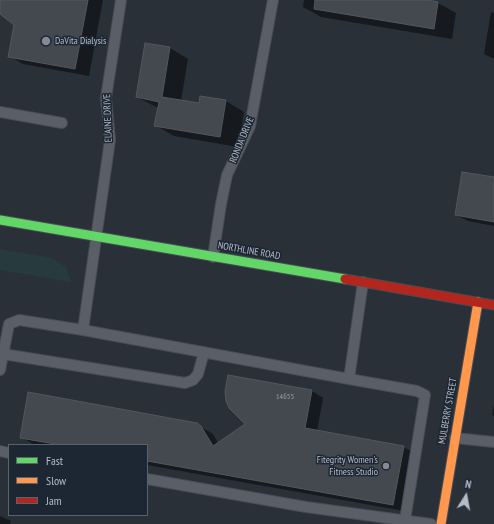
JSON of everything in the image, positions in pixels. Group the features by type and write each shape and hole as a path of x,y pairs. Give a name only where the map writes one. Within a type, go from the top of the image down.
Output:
{"main road":[{"name":"NORTHLINE ROAD","path":"0,220 494,305"},
{"name":"MULBERRY STREET","path":"441,524 478,302"}],"lane":[{"name":"ELAINE DRIVE","path":"83,330 110,140 106,98 121,0"},
{"name":"RONDA DRIVE","path":"213,256 220,204 227,175 250,126 273,0"},
{"path":"0,112 62,122"},
{"path":"349,379 363,282"},
{"path":"0,370 9,324 19,320 83,330 417,391 425,395 405,520"},
{"path":"3,354 185,383 193,380 198,374 204,352"},
{"path":"455,438 494,442"},
{"path":"148,478 306,507 431,524"}],"green space":[{"path":"0,249 52,258 66,267 71,282 0,270"}],"building":[{"name":"DaVita Dialysis","path":"0,0 88,0 75,69 8,57 14,25 0,14"},
{"path":"315,0 428,0 438,2 434,29 314,9"},
{"path":"145,43 170,47 162,97 199,103 200,96 226,100 220,137 154,126 159,102 136,97"},
{"path":"462,172 494,177 494,222 455,215"},
{"path":"228,375 312,390 305,428 404,446 393,505 148,461 148,444 55,444 20,438 28,392 197,423 201,426 213,446 245,424 229,408 226,401 225,392"}],"traffic: fast":[{"path":"0,220 345,279"}],"traffic: slow":[{"path":"441,524 478,302"}],"traffic: jam":[{"path":"345,279 494,305"}],"place":[{"name":"DaVita Dialysis","path":"46,41"},
{"name":"Fitegrity Women's Fitness Studio","path":"386,466"}]}
